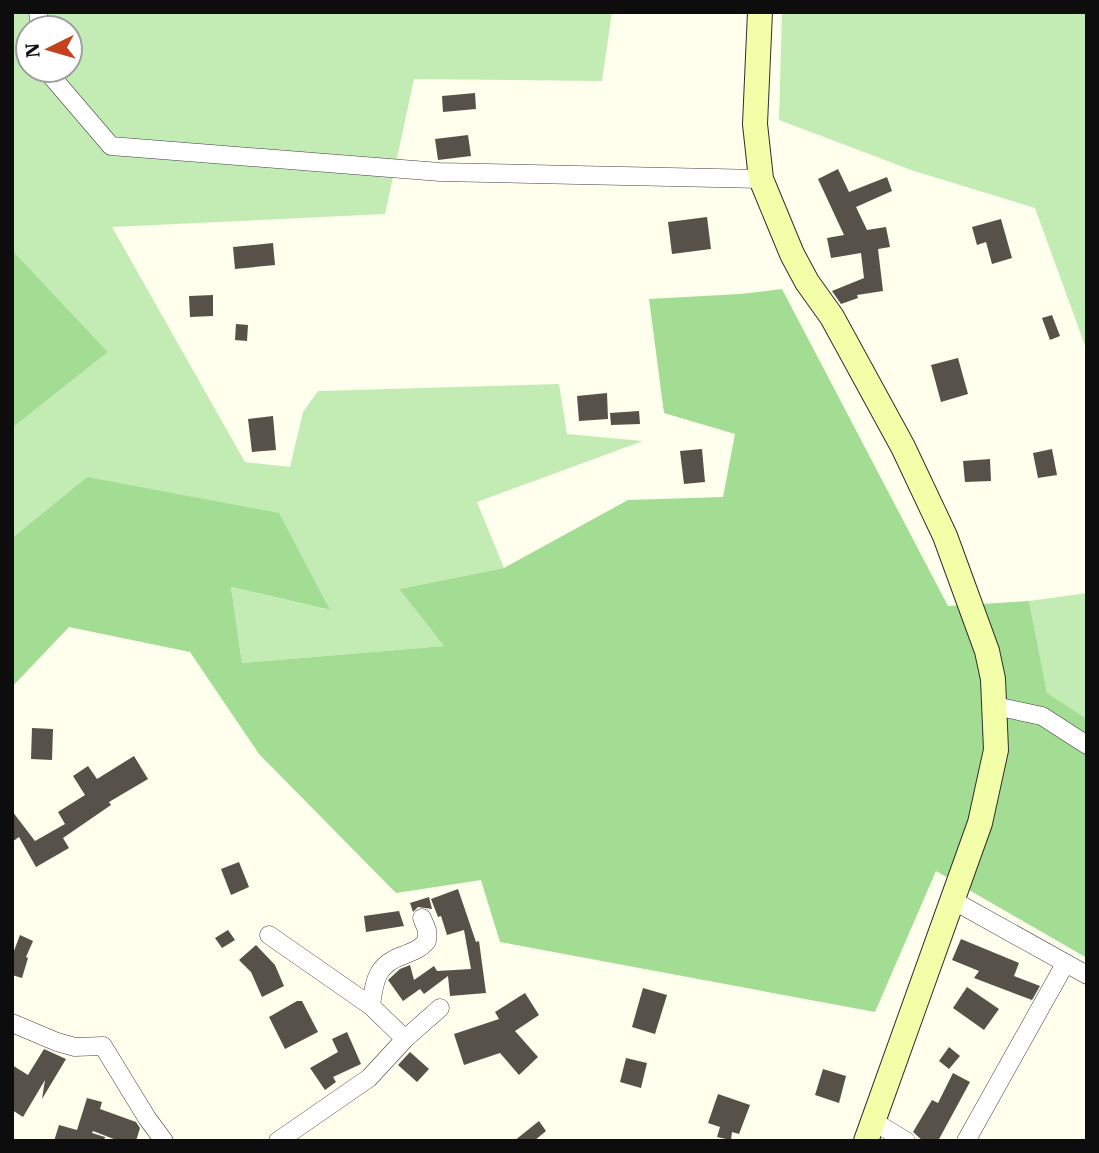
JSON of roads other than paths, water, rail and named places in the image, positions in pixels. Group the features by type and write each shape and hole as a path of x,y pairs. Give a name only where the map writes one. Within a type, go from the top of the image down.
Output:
{"street":[{"path":"760,12 754,124 761,179 792,254 807,282 832,317 903,447 945,536 987,651 993,679 996,750 980,823 869,1131 906,1141"},
{"path":"58,84 111,146 440,172 761,179"},
{"path":"995,706 1042,716 1087,745"},
{"path":"954,901 1087,975"},
{"path":"371,1006 378,972 394,958 421,949 428,941 422,918"},
{"path":"268,935 371,1006 405,1039"},
{"path":"966,1141 1065,964"},
{"path":"278,1141 369,1078 405,1039 440,1007"},
{"path":"12,1023 75,1047 103,1046 163,1141"}]}
